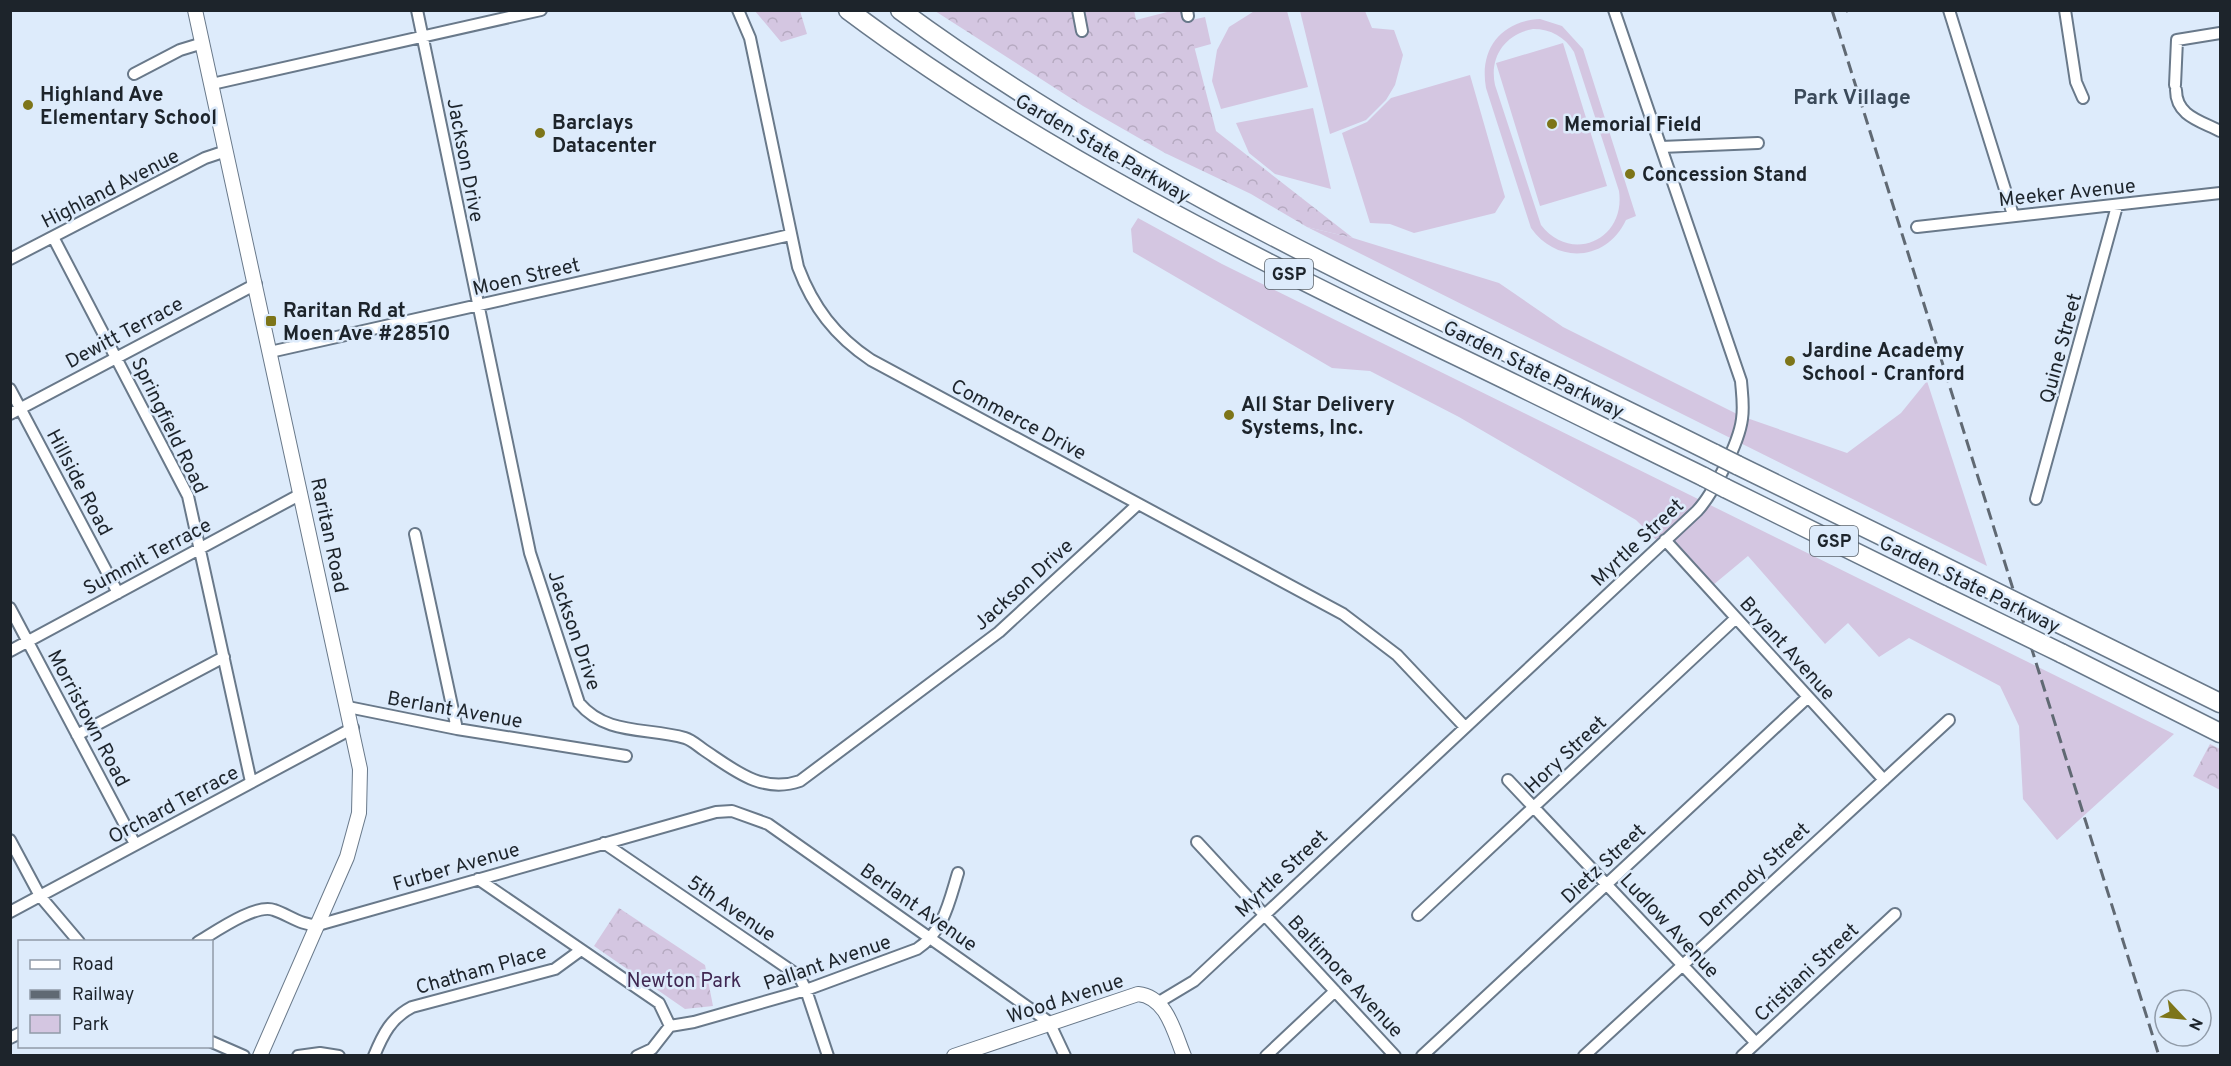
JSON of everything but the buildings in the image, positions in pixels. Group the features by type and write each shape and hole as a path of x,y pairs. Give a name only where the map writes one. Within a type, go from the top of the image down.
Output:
{"highway":[{"name":"Garden State Parkway","path":"848,10 986,106 1160,208 1278,269 2220,733"},
{"name":"Garden State Parkway","path":"900,10 1071,123 1234,216 2220,704"}],"main road":[{"name":"Raritan Road","path":"195,10 353,728 360,770 359,813 347,857 260,1056"},
{"name":"Wood Avenue","path":"958,1055 1131,994 1144,995 1158,1002"},
{"path":"1158,1002 1184,1056"}],"street":[{"name":"Jackson Drive","path":"417,10 530,553 579,703 586,712 623,730 688,739 752,781 771,785 788,785 800,781 999,632 1137,505"},
{"path":"212,84 541,10"},
{"name":"Commerce Drive","path":"738,10 750,39 798,267 811,299 831,327 856,350 1356,623 1397,655 1464,726"},
{"path":"1078,10 1082,31"},
{"name":"Myrtle Street","path":"1158,1002 1190,985 1706,500 1738,436 1742,418 1741,381 1614,10"},
{"path":"1948,10 2013,215"},
{"path":"2065,10 2076,82 2083,98"},
{"path":"2220,33 2177,40 2176,88 2179,107 2186,115 2220,131"},
{"path":"134,74 180,50 203,43"},
{"path":"1661,147 1758,142"},
{"name":"Highland Avenue","path":"10,260 205,158 226,151"},
{"name":"Meeker Avenue","path":"1917,227 2220,193"},
{"name":"Quine Street","path":"2036,499 2117,206"},
{"name":"Moen Street","path":"270,352 790,235"},
{"name":"Springfield Road","path":"53,237 183,482 200,548 251,782"},
{"name":"Dewitt Terrace","path":"16,411 256,284"},
{"name":"Hillside Road","path":"10,389 16,411 118,593"},
{"name":"Summit Terrace","path":"10,651 301,494"},
{"path":"415,534 457,729"},
{"name":"Bryant Avenue","path":"1665,540 1884,780"},
{"name":"Morristown Road","path":"10,608 135,844"},
{"name":"Hory Street","path":"1418,915 1736,618"},
{"path":"77,735 224,657"},
{"name":"Dietz Street","path":"1422,1056 1808,697"},
{"name":"Berlant Avenue","path":"348,707 457,729 626,756"},
{"name":"Dermody Street","path":"1584,1056 1948,720"},
{"name":"Orchard Terrace","path":"10,912 353,728"},
{"name":"Ludlow Avenue","path":"1509,780 1756,1043"},
{"name":"Berlant Avenue","path":"732,811 768,824 1050,1022"},
{"name":"Furber Avenue","path":"318,925 716,812 732,811"},
{"path":"10,840 40,896 77,940"},
{"name":"Baltimore Avenue","path":"1197,842 1395,1056"},
{"name":"5th Avenue","path":"604,843 795,973 806,990 828,1056"},
{"name":"Pallant Avenue","path":"670,1026 694,1022 806,990 911,952 932,937 945,916 958,873"},
{"path":"478,879 659,1003 670,1026 652,1049 637,1056"},
{"path":"202,940 265,908 308,924 318,925"},
{"name":"Cristiani Street","path":"1742,1056 1895,914"},
{"name":"Chatham Place","path":"374,1056 391,1022 412,1007 555,969 581,950"},
{"path":"1266,1056 1335,991"},
{"path":"1050,1022 1065,1056"},
{"path":"213,1042 244,1056"},
{"path":"298,1056 320,1053 339,1056"}],"green space":[{"path":"1134,10 1136,20 1171,11 1185,11 1216,131 1353,238 1307,227 1251,194 1165,153 1083,106 935,11"},
{"path":"1256,10 1287,11 1308,87 1221,109 1212,81 1217,50 1229,27"},
{"path":"755,11 800,11 807,34 781,42"},
{"path":"1300,11 1365,11 1372,28 1394,30 1403,55 1395,85 1386,100 1366,120 1330,134"},
{"path":"1205,17 1211,44 1193,49 1187,21"},
{"path":"1540,19 1562,26 1583,49 1636,216 1626,220 1618,234 1607,244 1594,250 1567,253 1542,240 1531,228 1486,88 1486,61 1490,50 1504,31 1526,21","holes":["1533,29 1546,30 1557,35 1574,52 1619,191 1619,208 1614,222 1605,234 1594,241 1581,244 1567,243 1553,237 1541,225 1495,85 1494,65 1501,48 1514,36"]},
{"name":"Memorial Field","path":"1563,43 1607,186 1540,206 1496,63"},
{"path":"1470,75 1505,197 1495,213 1414,233 1390,224 1370,223 1342,133 1367,122 1391,98"},
{"path":"1313,108 1331,189 1275,174 1249,153 1236,123"},
{"path":"1138,218 1222,264 2174,734 2057,840 2023,799 2019,726 2000,686 1909,638 1879,657 1848,623 1825,644 1748,556 1707,590 1636,520 1459,417 1370,371 1332,368 1133,252 1131,229"},
{"path":"1307,227 1353,238 1499,283 1563,327 1741,416 1847,453 1901,413 1927,381 1987,566"},
{"path":"2210,744 2220,749 2220,790 2193,776"},
{"name":"Newton Park","path":"619,908 705,965 713,1006 685,1009 594,946"}],"railway":[{"path":"1832,10 2159,1056"}],"place":[{"name":"Highland Ave Elementary School","path":"28,105"},
{"name":"Memorial Field","path":"1552,124"},
{"name":"Barclays Datacenter","path":"540,133"},
{"name":"Concession Stand","path":"1630,174"},
{"name":"Raritan Rd at Moen Ave #28510","path":"271,321"},
{"name":"Jardine Academy School - Cranford","path":"1790,361"},
{"name":"All Star Delivery Systems, Inc.","path":"1229,415"}],"district":[{"name":"Park Village","path":"1852,97"}]}
